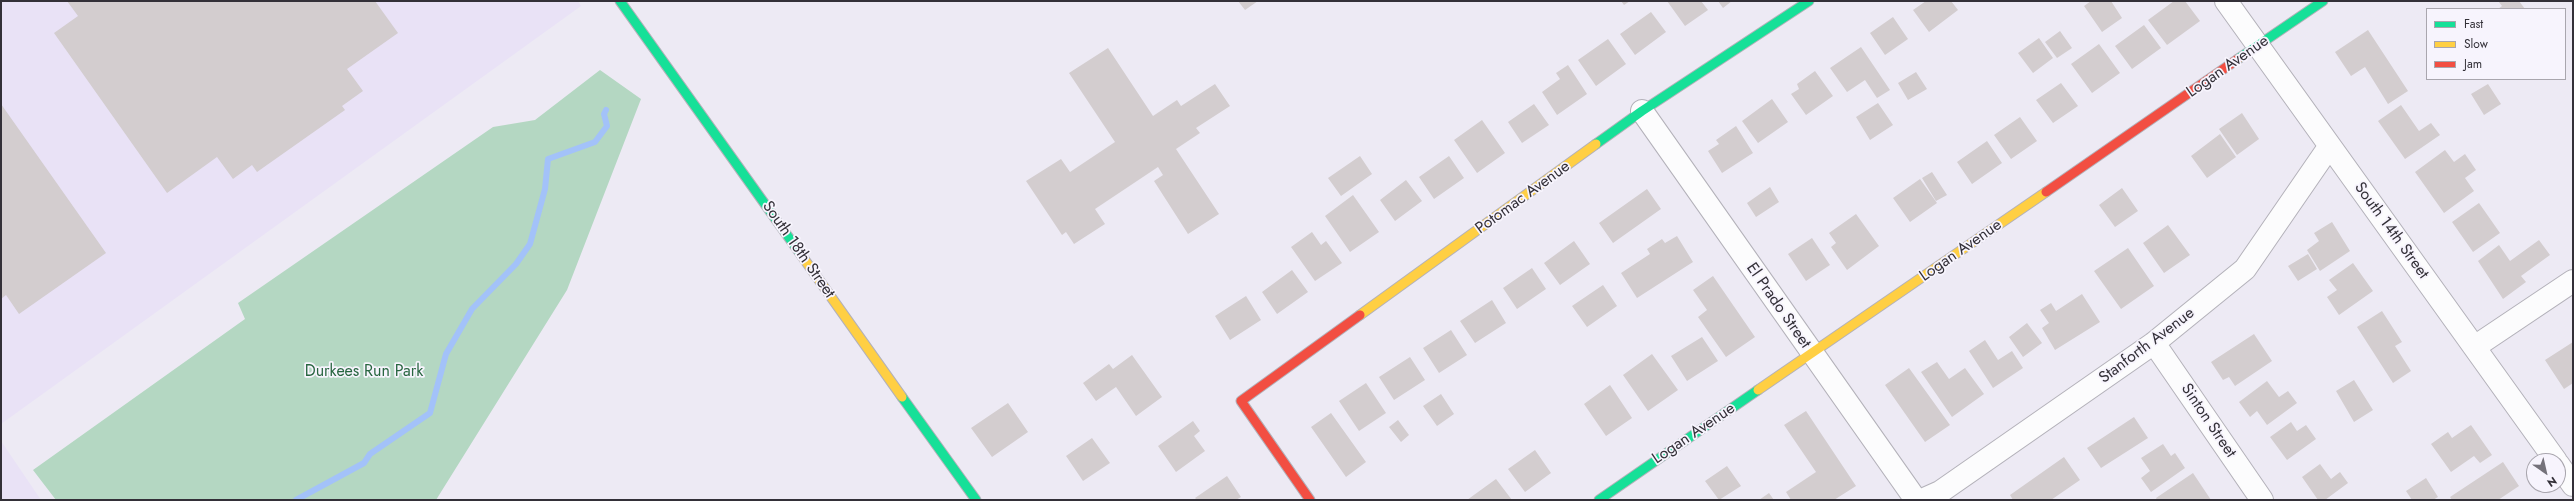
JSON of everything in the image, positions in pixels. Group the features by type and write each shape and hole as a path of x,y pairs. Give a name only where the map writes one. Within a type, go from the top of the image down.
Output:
{"street":[{"name":"South 18th Street","path":"620,1 976,500"},
{"name":"Potomac Avenue","path":"1310,500 1241,401 1642,111 1809,1"},
{"name":"South 14th Street","path":"2226,1 2329,147 2476,346 2550,453"},
{"name":"Logan Avenue","path":"1599,500 2323,1"},
{"name":"El Prado Street","path":"1642,111 1811,354 1916,500"},
{"name":"Stanforth Avenue","path":"1936,497 2154,343 2245,269 2329,147"},
{"path":"2476,346 2573,280"},
{"name":"Sinton Street","path":"2154,343 2262,500"},
{"path":"2566,475 2573,485"}],"shaded area":[{"path":"1,1 578,1 581,6 1,424"},
{"path":"1,441 41,500 1,500"}],"green space":[{"name":"Durkees Run Park","path":"600,70 641,99 567,290 436,500 56,500 33,470 245,319 238,303 493,127 535,120"}],"building":[{"path":"67,1 375,1 398,33 347,69 363,91 342,106 345,110 257,172 252,165 233,179 217,157 167,193 54,33 78,16"},
{"path":"1238,1 1258,1 1245,10"},
{"path":"1621,1 1630,1 1624,5"},
{"path":"1667,1 1701,1 1708,10 1685,26"},
{"path":"1718,1 1732,1 1723,8"},
{"path":"1926,1 1951,1 1958,10 1929,32 1913,10"},
{"path":"2091,1 2111,1 2122,18 2102,32 2084,6"},
{"path":"2174,1 2185,1 2200,21 2167,45 2148,20"},
{"path":"2498,1 2519,1 2524,8 2499,8 2502,6"},
{"path":"1651,12 1666,32 1635,55 1620,34"},
{"path":"1893,17 1908,39 1885,55 1870,33"},
{"path":"2144,25 2161,48 2132,69 2115,46"},
{"path":"2368,30 2408,91 2388,104 2365,67 2351,76 2335,52"},
{"path":"2060,31 2072,48 2057,58 2045,42"},
{"path":"2039,38 2053,58 2033,73 2018,53"},
{"path":"1608,39 1626,64 1596,86 1578,60"},
{"path":"2099,44 2120,73 2092,93 2071,64"},
{"path":"1861,47 1890,90 1877,98 1865,80 1847,92 1830,68"},
{"path":"1108,48 1153,116 1177,100 1181,106 1215,84 1230,106 1196,128 1200,133 1176,149 1219,214 1188,234 1154,181 1163,175 1158,167 1095,209 1105,224 1074,244 1066,232 1062,235 1026,181 1061,159 1070,172 1115,142 1069,73"},
{"path":"1568,65 1587,94 1557,115 1542,92 1560,79 1556,73"},
{"path":"1815,71 1833,96 1806,115 1791,94 1799,89 1797,84"},
{"path":"1916,72 1927,89 1908,100 1898,83"},
{"path":"2061,83 2078,106 2053,123 2036,100"},
{"path":"2488,84 2501,104 2484,115 2471,94"},
{"path":"1772,99 1788,122 1758,143 1742,121"},
{"path":"1878,103 1893,125 1870,140 1856,117"},
{"path":"1,104 106,253 19,314 6,295 1,299"},
{"path":"1534,104 1549,125 1522,143 1508,122"},
{"path":"2401,105 2419,131 2431,123 2440,135 2405,159 2378,121"},
{"path":"2242,113 2259,139 2237,155 2219,129"},
{"path":"2020,117 2037,141 2011,159 1994,135"},
{"path":"1482,120 1505,153 1477,173 1454,140"},
{"path":"1736,126 1753,153 1722,173 1708,151 1719,144 1716,140"},
{"path":"2220,134 2236,157 2207,178 2191,156"},
{"path":"1987,141 2002,163 1972,184 1957,162"},
{"path":"2445,150 2454,162 2465,154 2476,170 2465,178 2474,191 2444,213 2415,172"},
{"path":"1360,156 1372,174 1341,196 1328,178"},
{"path":"1449,156 1464,178 1434,199 1419,177"},
{"path":"1932,172 1947,195 1936,201 1922,178"},
{"path":"1920,179 1937,203 1910,222 1893,198"},
{"path":"1406,180 1422,201 1395,221 1380,200"},
{"path":"1770,187 1779,202 1756,217 1747,203"},
{"path":"2122,188 2138,211 2115,227 2099,205"},
{"path":"1647,189 1661,209 1613,243 1599,223"},
{"path":"1353,195 1379,232 1350,252 1325,216"},
{"path":"2479,203 2500,233 2473,252 2452,222"},
{"path":"1856,214 1879,246 1847,270 1831,247 1836,243 1829,233"},
{"path":"2332,222 2350,251 2320,271 2307,250 2319,241 2314,233"},
{"path":"2168,225 2190,255 2164,273 2143,243"},
{"path":"1312,232 1321,245 1326,241 1342,263 1315,281 1291,247"},
{"path":"1677,236 1693,262 1637,298 1621,273 1650,254 1647,249 1662,239 1665,243"},
{"path":"1812,238 1830,265 1806,281 1788,254"},
{"path":"2539,240 2550,255 2521,276 2526,282 2503,299 2478,261 2499,245 2510,261"},
{"path":"1574,241 1590,264 1560,285 1544,263"},
{"path":"2128,248 2154,286 2121,309 2094,271"},
{"path":"2308,254 2317,269 2298,281 2288,266"},
{"path":"2353,263 2373,291 2339,315 2327,297 2337,290 2329,280"},
{"path":"1532,268 1546,289 1517,309 1503,288"},
{"path":"1292,270 1308,292 1277,314 1262,292"},
{"path":"1713,276 1755,337 1726,357 1698,317 1707,310 1693,290"},
{"path":"1603,285 1617,306 1587,327 1572,306"},
{"path":"2082,294 2100,322 2055,350 2042,328 2049,323 2040,310 2051,303 2056,311"},
{"path":"1246,296 1261,320 1230,340 1215,316"},
{"path":"1492,300 1506,323 1475,343 1460,321"},
{"path":"2382,311 2402,342 2395,346 2411,371 2393,383 2357,327"},
{"path":"2027,323 2042,343 2023,357 2009,337"},
{"path":"1451,330 1467,355 1439,373 1423,348"},
{"path":"2254,334 2272,361 2235,386 2229,377 2223,380 2211,362"},
{"path":"1702,337 1718,361 1687,381 1671,356"},
{"path":"1985,340 1998,360 2012,351 2023,368 1993,388 1969,351"},
{"path":"2573,342 2573,383 2564,389 2545,360"},
{"path":"1652,354 1678,390 1648,411 1623,375"},
{"path":"1132,355 1162,397 1136,416 1116,387 1096,401 1083,383 1109,364 1113,369"},
{"path":"1410,357 1425,380 1394,400 1379,377"},
{"path":"1937,362 1949,379 1965,368 1984,394 1952,417 1921,372"},
{"path":"1909,368 1950,425 1925,442 1885,385"},
{"path":"2354,380 2373,410 2354,422 2336,391"},
{"path":"2267,381 2279,397 2288,391 2297,403 2267,425 2257,411 2250,417 2239,402"},
{"path":"1366,383 1386,413 1359,431 1339,401"},
{"path":"1610,385 1632,418 1606,436 1584,404"},
{"path":"1441,394 1454,414 1437,426 1423,406"},
{"path":"1008,403 1028,432 992,457 971,428"},
{"path":"1806,411 1856,486 1834,500 1791,500 1786,492 1816,472 1784,425"},
{"path":"1331,413 1366,462 1346,477 1311,427"},
{"path":"2134,417 2148,438 2101,468 2087,448"},
{"path":"1398,420 1409,435 1401,442 1389,427"},
{"path":"1193,421 1200,431 1194,436 1205,451 1176,472 1158,446"},
{"path":"2291,422 2297,431 2306,425 2316,439 2287,460 2270,437"},
{"path":"2471,425 2492,455 2480,463 2474,456 2451,472 2431,444 2448,432 2452,438"},
{"path":"1092,438 1110,463 1083,481 1066,456"},
{"path":"2163,444 2171,456 2175,453 2185,468 2151,492 2141,478 2150,471 2141,458"},
{"path":"1535,450 1551,473 1525,492 1508,469"},
{"path":"2064,457 2080,480 2051,500 2013,500 2010,495"},
{"path":"2503,462 2519,486 2498,500 2452,500 2450,497"},
{"path":"2320,464 2331,479 2340,472 2348,483 2325,500 2318,500 2302,477"},
{"path":"1727,466 1741,486 1719,500 1705,481"},
{"path":"2193,473 2211,500 2157,500 2156,498"},
{"path":"1227,476 1241,497 1236,500 1197,500 1195,498"},
{"path":"2426,478 2438,497 2433,500 2412,500 2406,491"},
{"path":"1496,479 1512,500 1467,500"},
{"path":"1769,493 1774,500 1759,500"}],"waterway":[{"path":"296,500 364,463 370,454 430,413 446,354 472,309 516,264 530,244 545,189 548,159 595,142 607,126 604,114 606,110"}],"traffic: fast":[{"path":"620,1 802,256"},
{"path":"1596,144 1642,111 1809,1"},
{"path":"2238,59 2323,1"},
{"path":"1599,500 1758,390"},
{"path":"902,397 976,500"}],"traffic: slow":[{"path":"1360,315 1596,144"},
{"path":"1758,390 2046,192"},
{"path":"802,256 902,397"}],"traffic: jam":[{"path":"2046,192 2238,59"},
{"path":"1310,500 1241,401 1360,315"}]}
